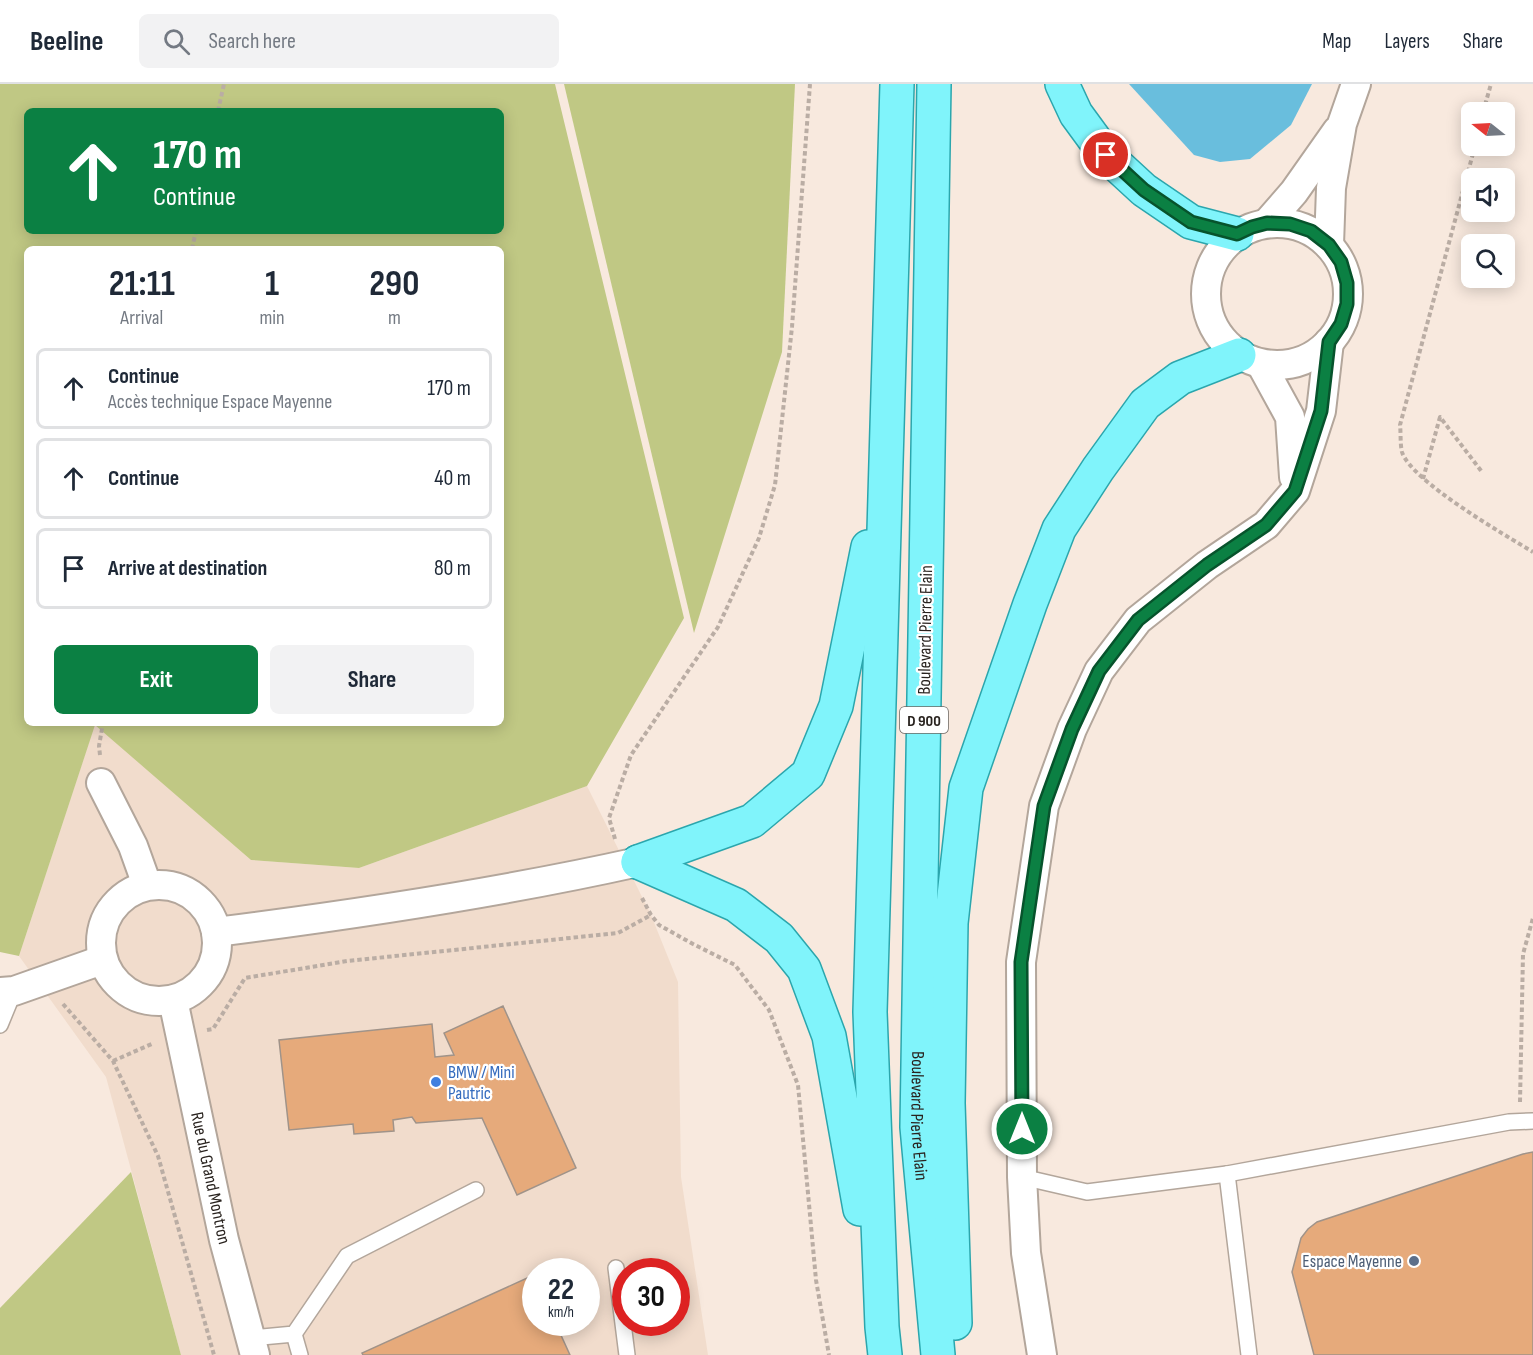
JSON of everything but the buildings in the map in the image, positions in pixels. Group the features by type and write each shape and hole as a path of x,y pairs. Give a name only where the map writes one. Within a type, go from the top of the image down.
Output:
{"main road":[{"name":"D 900","path":"884,1341 870,1012 897,84"},
{"name":"Boulevard Pierre Elain","path":"934,84 917,1127 938,1355"},
{"path":"1062,84 1076,114 1106,155 1144,190 1191,222 1237,234"},
{"path":"956,1355 948,1102 951,923 966,788 1059,528 1098,469 1145,404 1180,378 1250,359"},
{"path":"628,855 752,821 807,774 836,706 886,454"},
{"path":"628,855 735,905 779,938 804,969 829,1036 884,1341"}],"street":[{"path":"1329,245 1331,188 1342,124 1356,84"},
{"path":"1267,223 1294,192 1342,124"},
{"path":"1267,223 1290,224 1311,231 1329,245 1341,262 1347,283 1347,304 1341,324 1329,342 1315,354 1298,362 1280,365 1250,359 1224,342 1212,325 1206,305 1206,285 1211,265 1222,248 1237,234 1267,223"},
{"path":"1042,1355 1026,1253 1022,1177 1021,962 1044,806 1072,729 1099,671 1138,620 1207,565 1266,525 1295,491 1321,411 1329,342"},
{"path":"1250,359 1290,417 1295,491"},
{"path":"101,783 133,846 147,885"},
{"path":"216,932 340,916 476,894 628,855"},
{"path":"166,884 184,890 199,900 210,915 216,932 217,950 212,967 203,982 189,993 173,1000 155,1002 137,998 122,989 110,976 102,960 100,940 104,922 114,905 129,892 147,885 166,884"},
{"path":"7,992 102,960"},
{"name":"Rue du Grand Montron","path":"173,1000 224,1240 253,1347"}],"lane":[{"path":"0,1025 7,992"},
{"path":"1022,1177 1087,1192 1227,1174 1526,1121"},
{"path":"1227,1174 1249,1355"},
{"path":"253,1347 294,1334 347,1257 476,1190"},
{"path":"294,1334 300,1355"},
{"path":"624,1336 627,1355"}],"path":[{"path":"219,108 224,84"},
{"path":"628,855 609,818 631,755 718,627 759,538 775,484 792,327 810,84"},
{"path":"1486,102 1491,84"},
{"path":"1472,156 1400,425 1402,454 1423,479 1466,510 1533,552"},
{"path":"1423,479 1440,417 1482,472"},
{"path":"642,897 651,915 660,925 735,965 769,1010 798,1085 816,1280 829,1355"},
{"path":"113,1060 180,1032 213,1029 245,978 347,961 618,933 651,915"},
{"path":"1526,1121 1523,954 1533,918"},
{"path":"56,977 62,1003 113,1060 158,1156 214,1355"}],"shaded area":[{"path":"94,726 97,726 251,860 359,868 587,786 651,915 678,982 681,1177 708,1355 181,1355 106,1077 19,956"}],"green space":[{"path":"0,84 555,84 684,618 587,786 359,868 251,860 96,726 504,726 504,246 24,246 24,726 95,726 19,956 0,952"},
{"path":"564,84 795,84 782,352 694,633"},
{"path":"131,1172 181,1355 0,1355 0,1308"}],"water":[{"path":"1129,84 1312,84 1291,125 1250,159 1220,162 1194,155"}],"place":[{"name":"BMW / Mini Pautric","path":"436,1082"},
{"name":"Espace Mayenne","path":"1414,1261"}],"route":[{"path":"1022,1129 1021,962 1044,806 1072,729 1099,671 1138,620 1207,565 1266,525 1295,491 1321,411 1329,342 1341,324 1347,304 1347,283 1341,262 1329,245 1311,231 1290,224 1267,223 1237,234 1191,222 1144,190 1106,155"}]}
